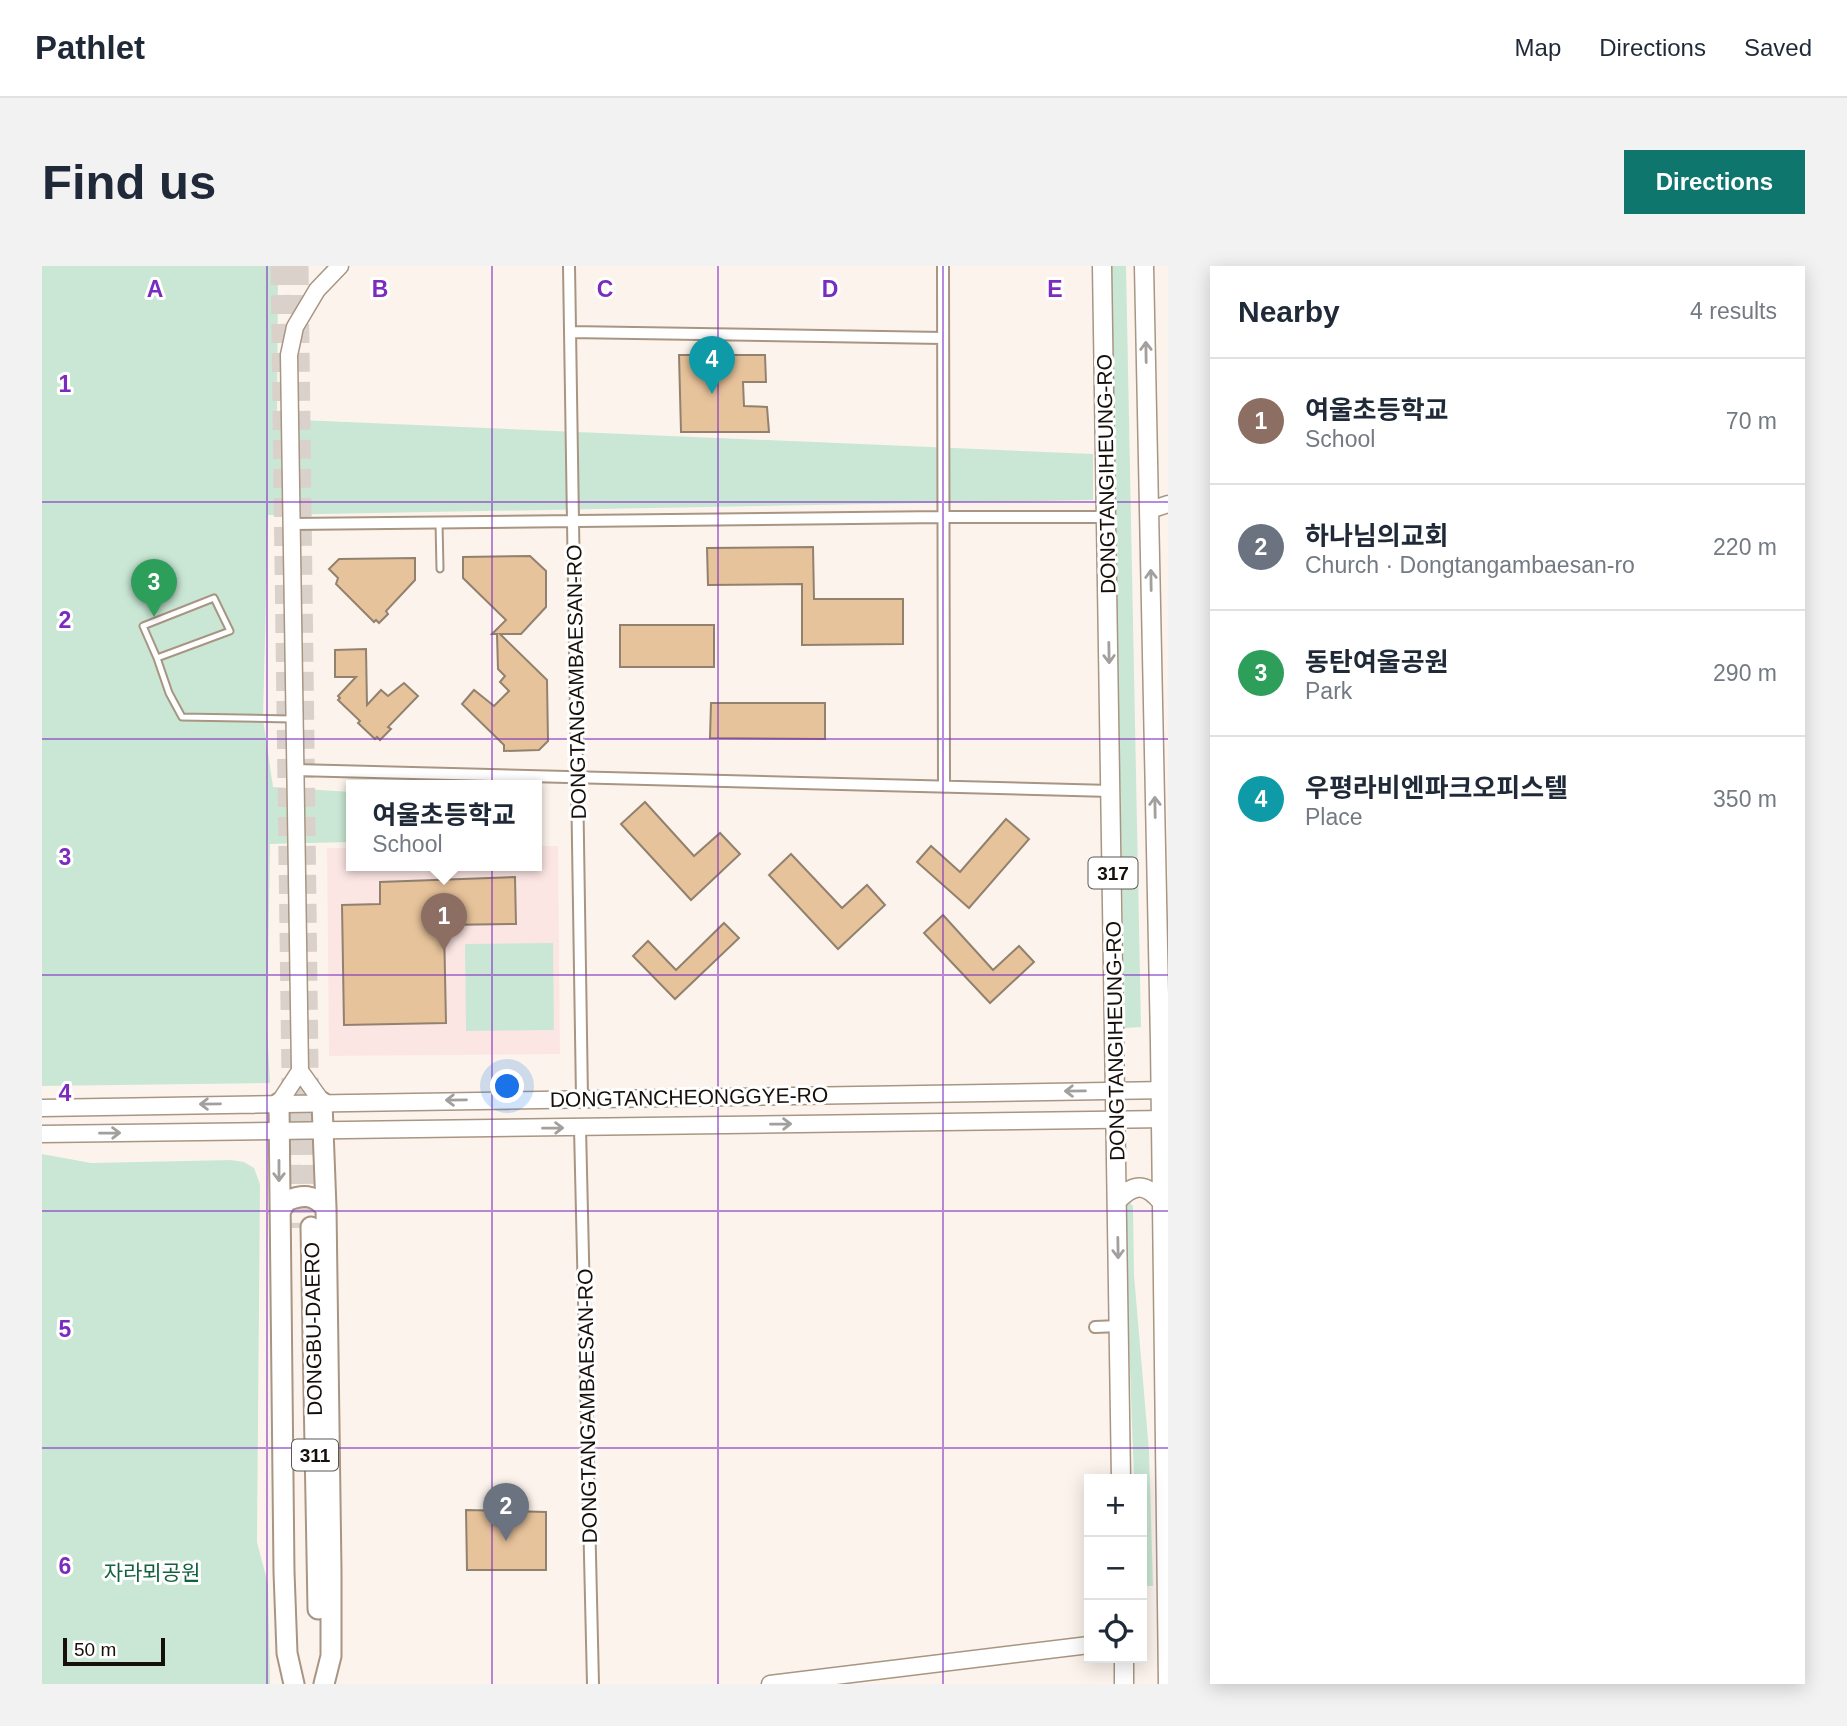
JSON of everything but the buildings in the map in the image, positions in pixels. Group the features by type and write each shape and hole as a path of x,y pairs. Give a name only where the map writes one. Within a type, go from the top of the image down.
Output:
{"highway":[{"path":"322,1102 331,1583 331,1656 322,1684"},
{"path":"279,1103 284,1572 287,1653 296,1684"},
{"path":"280,1212 286,1201 305,1195 314,1198 326,1208"},
{"name":"DONGBU-DAERO","path":"296,1684 302,1227 322,1684"}],"main road":[{"name":"DONGTANGIHEUNG-RO","path":"1102,266 1122,1474"},
{"name":"DONGTANGIHEUNG-RO","path":"1144,266 1164,1090 1161,1201 1168,1684"},
{"path":"1118,1201 1128,1190 1139,1187 1151,1190 1161,1201"},
{"path":"1124,1663 1124,1684"}],"street":[{"path":"279,1103 300,1071 289,355 295,327 317,290 340,266"},
{"name":"DONGTANGAMBAESAN-RO","path":"569,266 582,1098"},
{"path":"943,266 944,787"},
{"path":"570,332 943,338"},
{"path":"1150,510 1168,504"},
{"path":"1150,510 1168,514"},
{"path":"291,524 1108,517"},
{"path":"295,770 1111,791"},
{"path":"300,1071 322,1102"},
{"name":"DONGTANCHEONGGYE-RO","path":"42,1108 1164,1090"},
{"path":"42,1134 1164,1119"},
{"name":"DONGTANGAMBAESAN-RO","path":"580,1128 593,1684"},
{"path":"1095,1327 1119,1326"},
{"path":"769,1684 1084,1646"}],"lane":[{"path":"439,523 440,569"},
{"path":"156,658 230,631 214,598 143,626 169,693 182,717 294,719"}],"shaded area":[{"path":"542,846 558,846 560,1054 329,1056 327,848 346,848 346,871 542,871"}],"green space":[{"path":"42,266 278,266 277,419 1093,454 1093,500 268,515 263,719 273,787 346,792 346,842 270,844 267,1027 270,1083 42,1086"},
{"path":"1110,266 1126,266 1141,1027 1125,1028"},
{"path":"553,943 554,1030 466,1031 465,944"},
{"name":"자라뫼공원","path":"42,1154 91,1163 231,1160 244,1162 254,1168 260,1184 257,1542 268,1584 270,1684 42,1684"},
{"path":"1130,1203 1133,1206 1134,1275 1149,1451 1153,1586 1147,1586 1147,1474 1134,1474 1124,1206"}],"tunnel":[{"path":"280,266 293,1228"},
{"path":"299,266 311,1227"}],"place":[{"name":"우평라비엔파크오피스텔","path":"712,394"},
{"name":"동탄여울공원","path":"154,617"},
{"name":"여울초등학교","path":"444,951"},
{"name":"하나님의교회","path":"506,1541"}]}
